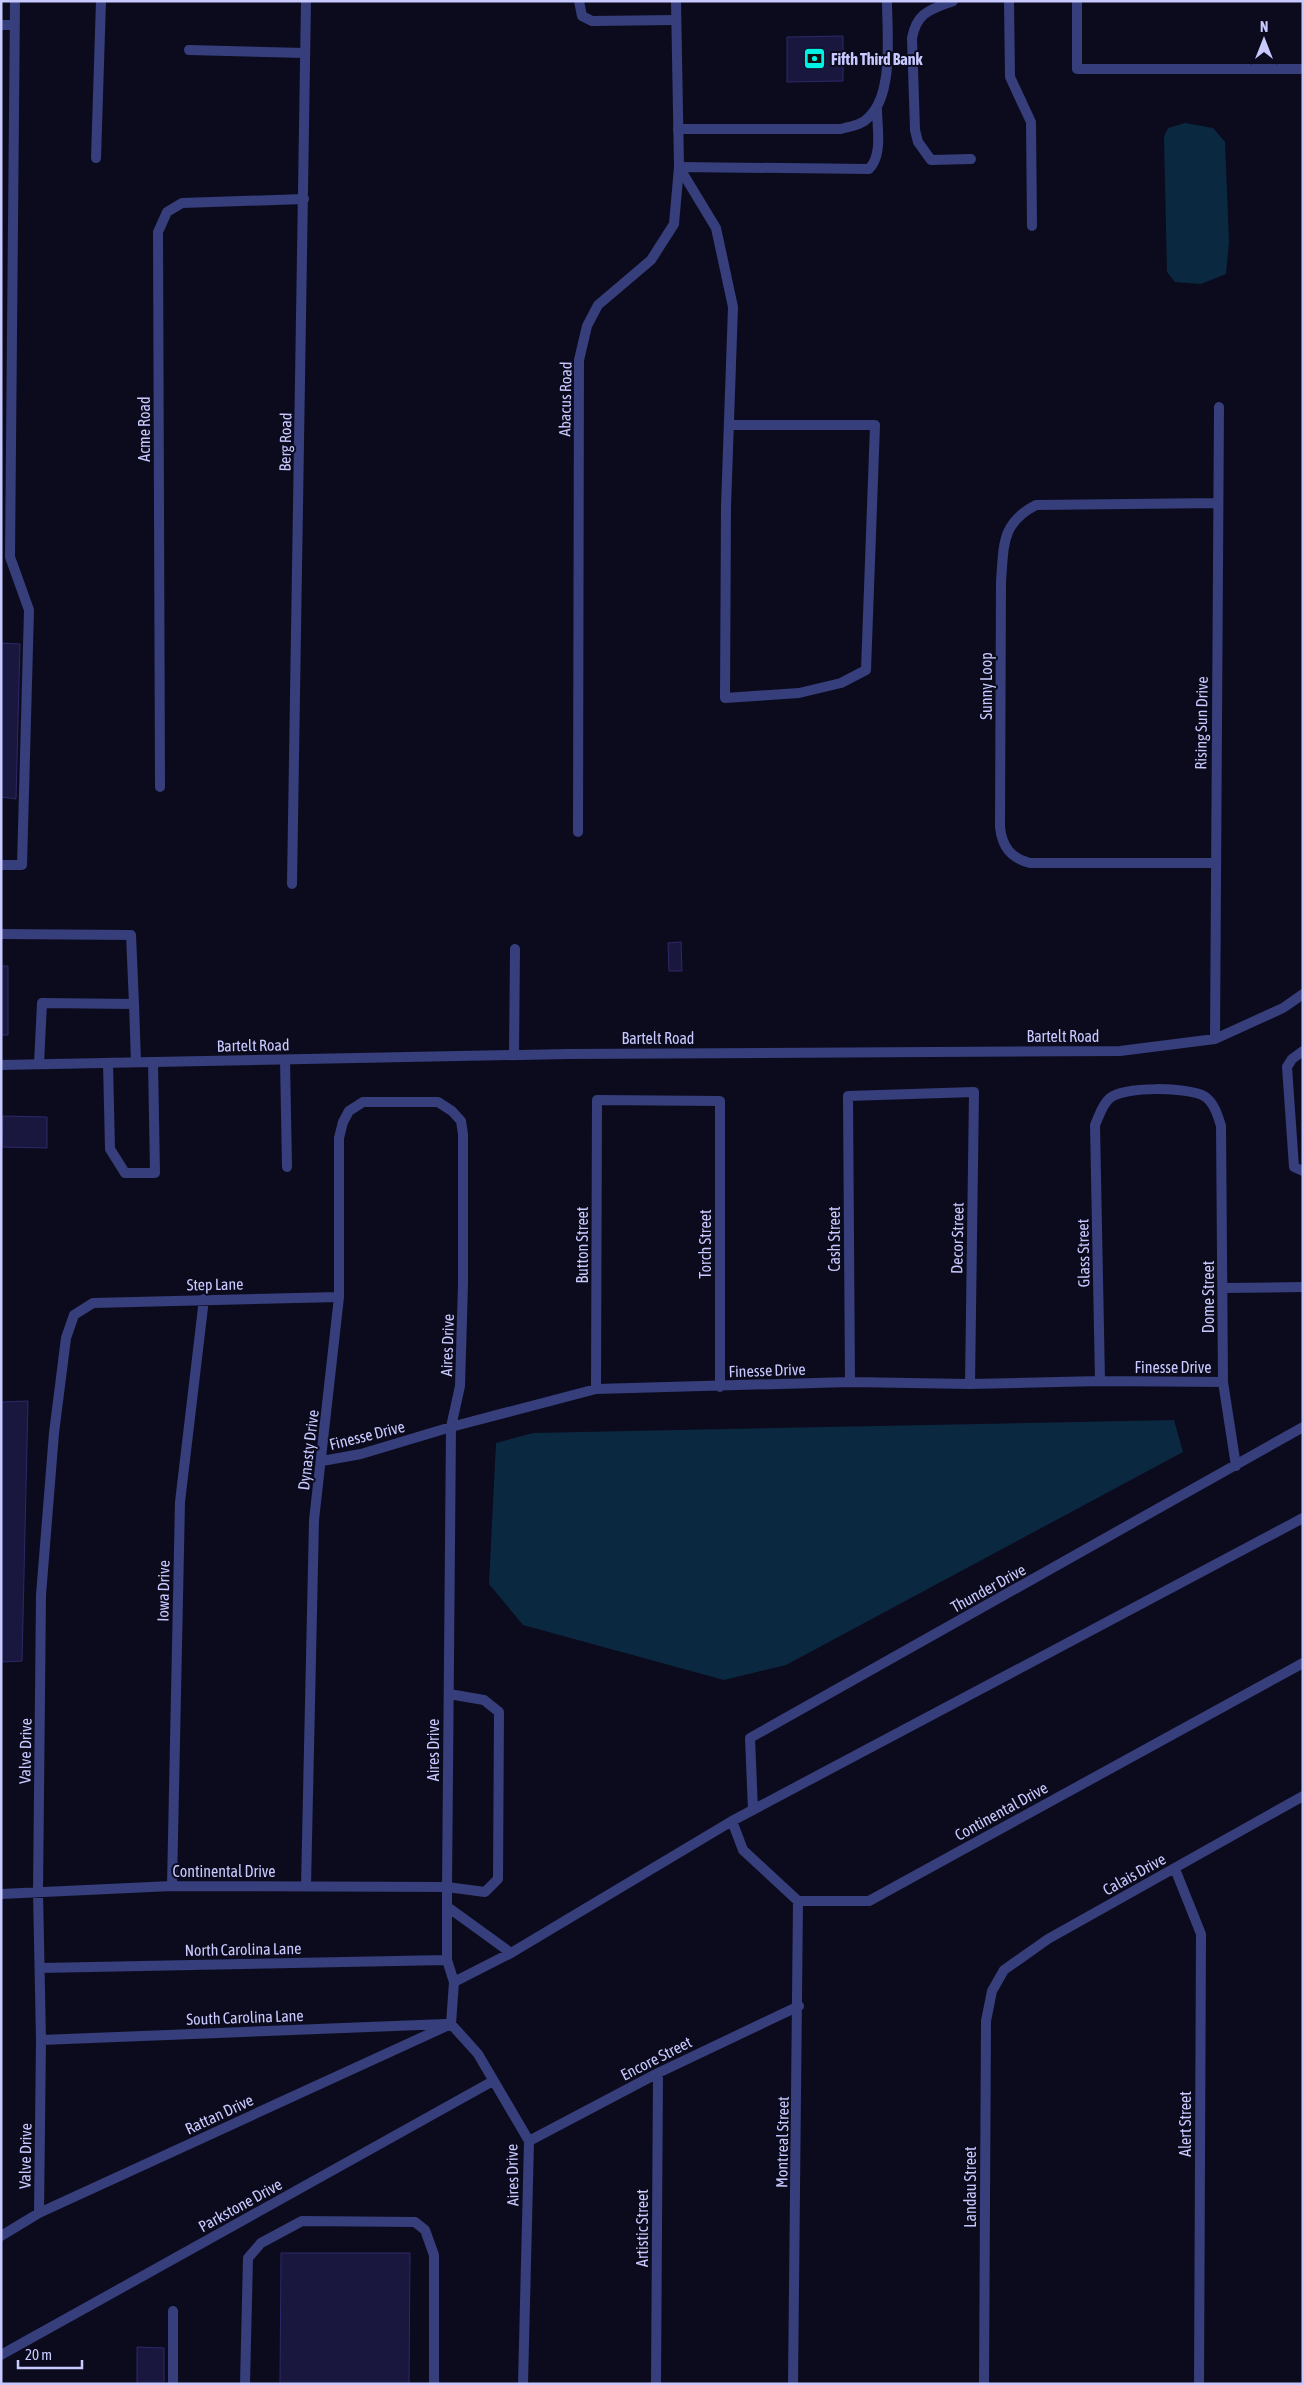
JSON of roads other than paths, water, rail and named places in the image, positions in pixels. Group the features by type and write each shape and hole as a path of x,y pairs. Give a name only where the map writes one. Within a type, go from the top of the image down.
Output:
{"street":[{"path":"1,865 22,865 28,639 28,610 10,557 6,490 14,1"},
{"path":"96,158 101,1"},
{"name":"Berg Road","path":"292,884 306,1"},
{"path":"579,1 582,16 592,21 676,20"},
{"name":"Abacus Road","path":"578,832 579,360 587,326 598,305 651,260 674,224 679,167 676,1"},
{"path":"679,167 868,169 876,163 877,109 887,72 887,1"},
{"path":"953,1 920,16 914,25 912,38 915,130 918,142 931,160 971,159"},
{"path":"1009,1 1010,77 1031,122 1032,226"},
{"path":"1077,1 1077,69 1303,69"},
{"path":"1,25 14,25"},
{"path":"190,50 306,53"},
{"path":"678,129 842,129 859,124 877,109"},
{"path":"679,167 716,228 733,307 729,426 724,698 799,693 841,683 866,670 875,425 729,426"},
{"name":"Acme Road","path":"160,787 158,232 168,212 182,203 304,199"},
{"name":"Rising Sun Drive","path":"1215,1039 1219,407"},
{"name":"Sunny Loop","path":"1215,863 1030,863 1018,859 1008,850 1002,840 1000,827 1001,591 1004,544 1007,530 1024,511 1036,505 1218,503"},
{"path":"1,934 131,935 136,1062"},
{"path":"514,949 514,1055"},
{"name":"Bartelt Road","path":"1,1065 514,1055 1120,1051 1215,1039 1283,1008 1303,994"},
{"path":"39,1064 42,1004 134,1004"},
{"path":"1303,1051 1292,1059 1287,1067 1294,1167 1303,1170"},
{"path":"285,1060 287,1167"},
{"path":"108,1063 110,1149 125,1173 155,1173 153,1062"},
{"name":"Glass Street","path":"1100,1381 1095,1125 1110,1098 1126,1091 1187,1090 1205,1096 1216,1109 1221,1126"},
{"name":"Cash Street","path":"850,1382 848,1096 974,1092"},
{"name":"Decor Street","path":"970,1384 974,1092"},
{"name":"Button Street","path":"596,1390 597,1100 720,1101"},
{"name":"Torch Street","path":"720,1101 720,1387"},
{"name":"Dynasty Drive","path":"306,1886 314,1520 322,1462 338,1297 339,1138 343,1122 349,1111 363,1102 438,1102"},
{"name":"Aires Drive","path":"438,1102 452,1111 461,1120 463,1134 460,1386 451,1427 447,1886 447,1960 454,1982 451,2024 478,2054 529,2141 523,2384"},
{"name":"Dome Street","path":"1221,1126 1224,1382 1236,1466"},
{"path":"1223,1288 1303,1287"},
{"name":"Step Lane","path":"93,1302 338,1297"},
{"name":"Iowa Drive","path":"172,1886 180,1502 204,1299"},
{"name":"Valve Drive","path":"39,2213 41,2040 38,1892 41,1595 54,1434 66,1338 74,1315 93,1302"},
{"name":"Finesse Drive","path":"322,1462 362,1454 451,1427 596,1390 850,1382 970,1384 1100,1381 1224,1382"},
{"name":"Thunder Drive","path":"754,1810 750,1738 1303,1427"},
{"path":"454,1982 511,1953 732,1821 1303,1518"},
{"name":"Continental Drive","path":"798,1901 870,1901 1303,1663"},
{"name":"Continental Drive","path":"1,1894 172,1886 447,1886 485,1892 498,1879 499,1712 484,1700 449,1694"},
{"name":"Calais Drive","path":"992,1991 1004,1970 1048,1939 1303,1796"},
{"path":"732,1821 743,1850 798,1901"},
{"name":"Alert Street","path":"1175,1869 1202,1934 1199,2384"},
{"name":"Montreal Street","path":"793,2384 799,2006 798,1901"},
{"path":"448,1908 511,1953"},
{"name":"North Carolina Lane","path":"40,1968 447,1960"},
{"name":"Landau Street","path":"984,2384 986,2021 992,1991"},
{"name":"Encore Street","path":"529,2141 658,2073 799,2006"},
{"name":"South Carolina Lane","path":"41,2040 451,2024"},
{"name":"Rattan Drive","path":"1,2236 39,2213 451,2024"},
{"name":"Artistic Street","path":"656,2384 658,2073"},
{"name":"Parkstone Drive","path":"1,2355 493,2081"},
{"path":"244,2384 248,2258 262,2243 302,2221 415,2222 425,2230 434,2255 434,2384"},
{"path":"173,2310 173,2384"}],"water":[{"path":"1185,123 1213,128 1225,142 1229,242 1226,274 1201,284 1175,282 1167,272 1164,137 1168,128"},
{"path":"1174,1420 1183,1452 786,1665 724,1680 523,1625 489,1584 496,1443 533,1433"}],"place":[{"name":"Fifth Third Bank","path":"815,59"}]}
